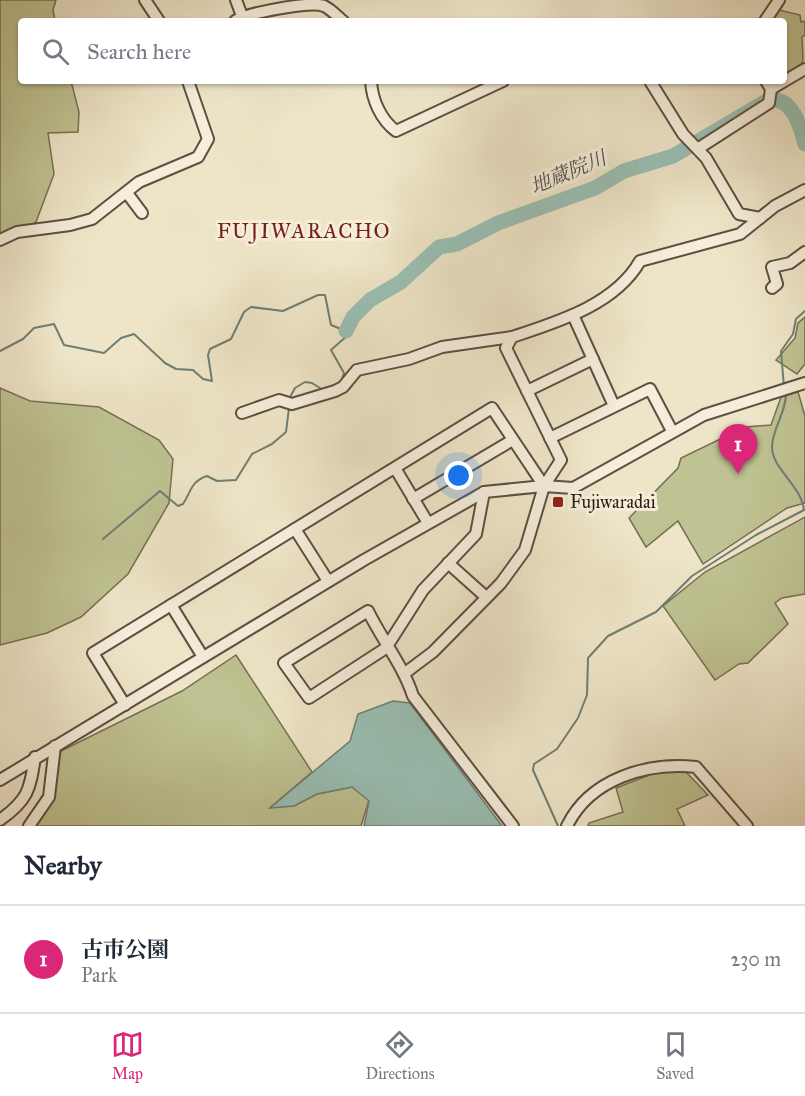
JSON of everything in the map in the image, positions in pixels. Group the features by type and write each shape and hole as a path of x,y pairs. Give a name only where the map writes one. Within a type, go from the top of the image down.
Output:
{"street":[{"path":"145,0 157,18"},
{"path":"236,0 238,18"},
{"path":"767,18 778,0"},
{"path":"242,18 273,10 324,6 340,18"},
{"path":"787,77 805,69"},
{"path":"0,240 17,231 70,225 92,219 139,182 198,157 208,139 206,124 189,84"},
{"path":"371,84 371,92 385,123 396,131 423,121 492,84"},
{"path":"652,84 683,134 695,145 739,214 760,219"},
{"path":"695,145 769,103 768,85"},
{"path":"242,413 279,400 292,404 335,391 343,387 357,370 454,345 512,337 573,315 610,293 633,274 640,261 740,234 805,190"},
{"path":"127,193 142,213"},
{"path":"772,288 777,284 772,267 790,263 805,252"},
{"path":"573,315 614,406"},
{"path":"405,673 433,652 501,583 525,550 544,486 561,460 506,348 512,337"},
{"path":"527,391 593,359"},
{"path":"0,780 328,581 484,492 544,486 573,488 704,415 805,383"},
{"path":"550,438 650,389 672,431"},
{"path":"125,705 93,653 492,408 511,441 544,486"},
{"path":"413,499 511,441"},
{"path":"395,468 428,524"},
{"path":"484,492 476,534 423,590 386,648 309,698 284,663 368,611 386,648 405,673 413,696 513,826"},
{"path":"295,529 328,581"},
{"path":"448,563 486,597"},
{"path":"171,605 203,657"},
{"path":"29,826 49,797 55,746"},
{"path":"0,820 21,805 32,782 35,757"},
{"path":"567,826 575,809 597,788 649,768 670,765 696,768 747,826"}],"green space":[{"path":"0,0 56,0 53,10 54,18 18,18 18,84 72,84 79,112 78,132 48,133 54,174 36,222 0,245"},
{"path":"779,10 800,15 801,22 805,21 805,35 802,37 803,60 800,69 787,76 787,18 772,18"},
{"path":"805,317 805,364 797,374 776,360 795,338 798,323"},
{"path":"0,388 30,401 99,407 159,440 173,459 169,503 128,574 81,617 47,633 0,645"},
{"path":"798,392 805,416 805,503 787,508 703,564 678,521 646,547 629,518 678,468 681,458 745,427 771,425 781,397"},
{"path":"805,517 805,594 782,598 775,603 788,624 748,663 739,664 715,680 663,606 705,572"},
{"path":"236,655 312,772 271,807 294,806 317,794 352,787 369,800 361,826 32,826 61,751 182,691"},
{"path":"657,772 686,772 708,795 677,809 685,826 588,826 589,823 623,812 616,788"}],"water":[{"path":"393,701 410,703 502,826 364,826 369,801 352,787 317,794 294,806 270,808 350,741 358,714"}],"waterway":[{"name":"地蔵院川","path":"346,331 353,317 370,300 401,282 439,247 457,244 498,223 595,188 624,171 673,156 768,100 776,100 789,107 794,113 805,144"},
{"path":"0,351 23,339 34,328 54,324 64,345 104,353 121,338 134,334 165,363 176,369 193,370 203,379 212,381 208,355 210,349 231,339 244,312 251,307 283,311 318,295 325,295 331,325 346,331 348,335 331,350 344,373 341,382"},
{"path":"784,387 781,351 793,334 796,319 805,311"},
{"path":"289,399 295,388 305,382 312,383 323,390"},
{"path":"558,826 533,770 534,764 557,749 578,718 587,695 588,658 608,636 656,612 692,576 756,535 804,510 798,493 773,455 774,433 784,406 786,392"},
{"path":"103,539 160,491 178,506 183,504 194,484 202,478 207,476 217,481 236,480 252,454 272,444 286,432 289,408"}],"place":[{"name":"古市公園","path":"738,474"},
{"name":"Fujiwaradai","path":"558,502"}],"district":[{"name":"FUJIWARACHO","path":"304,231"}]}
